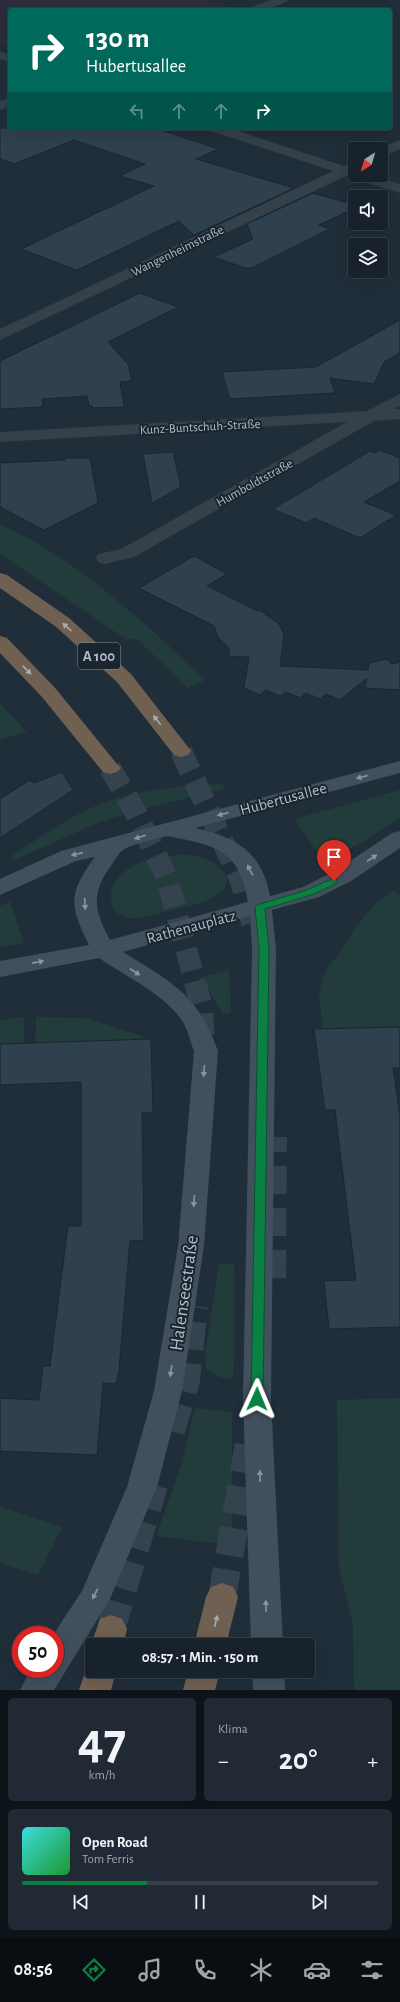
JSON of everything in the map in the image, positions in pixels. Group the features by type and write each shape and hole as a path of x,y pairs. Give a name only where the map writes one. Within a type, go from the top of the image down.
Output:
{"highway":[{"name":"A 100","path":"0,579 62,622 124,678 181,751"},
{"path":"0,642 49,692 110,768"},
{"path":"212,1638 222,1598"},
{"path":"95,1690 98,1678"},
{"path":"199,1690 202,1678"}],"main road":[{"name":"Hubertusallee","path":"166,829 400,767"},
{"path":"0,888 69,856 115,845 166,829 199,836 228,846 243,858 256,883 264,949 257,1399 267,1638"},
{"path":"260,907 311,892 327,885 400,838"},
{"path":"103,950 84,907 85,896 88,885 115,845"},
{"name":"Rathenauplatz","path":"0,969 103,950 260,907"},
{"name":"Halenseestraße","path":"64,1646 94,1599 142,1487 168,1391 191,1246 206,1052 199,1030 187,1011 168,992 103,950"},
{"path":"36,1690 43,1678"},
{"path":"268,1678 269,1690"}],"street":[{"path":"260,8 282,0"},
{"path":"222,130 348,169"},
{"path":"388,150 400,144"},
{"name":"Wangenheimstraße","path":"0,335 348,173"},
{"path":"382,182 400,189"},
{"name":"Humboldtstraße","path":"105,558 127,554 400,399"},
{"name":"Kunz-Buntschuh-Straße","path":"0,437 400,414"}],"shaded area":[{"path":"0,0 216,0 210,1 229,7 8,8 8,47 0,44"}],"green space":[{"path":"0,524 48,550 83,573 137,617 205,680 188,688 136,638 127,640 0,554"},
{"path":"0,704 27,732 0,740"},
{"path":"222,784 225,789 141,809 97,823 13,861 11,860 14,854 59,825 103,803 153,790"},
{"path":"400,790 400,818 364,841 324,862 294,819"},
{"path":"178,855 195,856 216,864 226,877 226,886 220,893 211,898 188,907 139,918 128,918 117,913 112,904 111,893 115,882 121,875 135,865 143,862 161,857"},
{"path":"394,890 400,897 400,1027 323,1028 319,996 325,971 341,951 355,928 374,905"},
{"path":"10,901 24,943 0,947 0,906"},
{"path":"229,970 231,1013 223,1014 211,994 198,978"},
{"path":"24,1017 24,1043 0,1044 0,1020"},
{"path":"36,1017 86,1018 151,1039 35,1043"},
{"path":"219,1263 234,1264 235,1343 233,1376 227,1379 217,1376 206,1369 205,1355"},
{"path":"400,1398 400,1690 354,1690 353,1624 339,1567 337,1400"},
{"path":"195,1408 232,1412 232,1545 156,1536 181,1466"},
{"path":"0,1507 62,1527 38,1575 0,1563"}],"building":[{"path":"0,128 8,128 8,130 161,130 218,149 196,159 294,188 194,235 179,221 77,270 21,249 154,186 120,176 145,164 74,140 14,164 0,159"},
{"path":"313,193 348,203 348,211 319,225 330,229 252,268 245,268 214,257 253,239 247,224"},
{"path":"140,293 178,307 108,342 128,364 132,381 120,382 124,407 92,408 92,406 89,406 87,396 42,399 43,407 0,409 0,361"},
{"path":"400,320 400,353 384,362 374,384 330,378 335,393 230,399 222,372 316,367"},
{"path":"379,450 400,458 400,481 364,502 396,515 360,538 314,518 306,523 273,509 370,451 374,453"},
{"path":"173,452 181,487 152,503 143,454"},
{"path":"64,458 90,458 98,503 44,530 0,507 0,463 65,460"},
{"path":"194,556 227,574 207,586 258,611 259,610 278,623 284,634 280,666 368,670 369,663 387,659 391,664 400,662 400,690 365,688 367,678 340,700 326,694 320,699 306,693 300,698 286,692 280,696 266,690 260,695 244,688 249,657 229,656 229,648 218,637 214,626 139,588"},
{"path":"62,772 73,790 0,838 0,799 30,780 34,783"},
{"path":"400,1027 400,1068 393,1068 400,1116 400,1327 329,1329 324,1281 356,1280 335,1110 325,1110 314,1029"},
{"path":"151,1039 153,1113 142,1113 144,1240 130,1241 119,1370 116,1384 103,1383 97,1455 0,1451 0,1398 39,1400 43,1366 50,1366 68,1226 81,1226 81,1082 0,1085 0,1044"}],"tunnel":[{"path":"181,751 241,881 254,930"},
{"path":"110,768 136,813 167,878 202,1008 204,1046"},
{"path":"272,1278 273,1137"},
{"path":"171,1431 186,1380 194,1306"},
{"path":"222,1597 250,1437"},
{"path":"111,1629 154,1485"}],"route":[{"path":"257,1399 264,949 260,907 311,892 334,881"}]}
